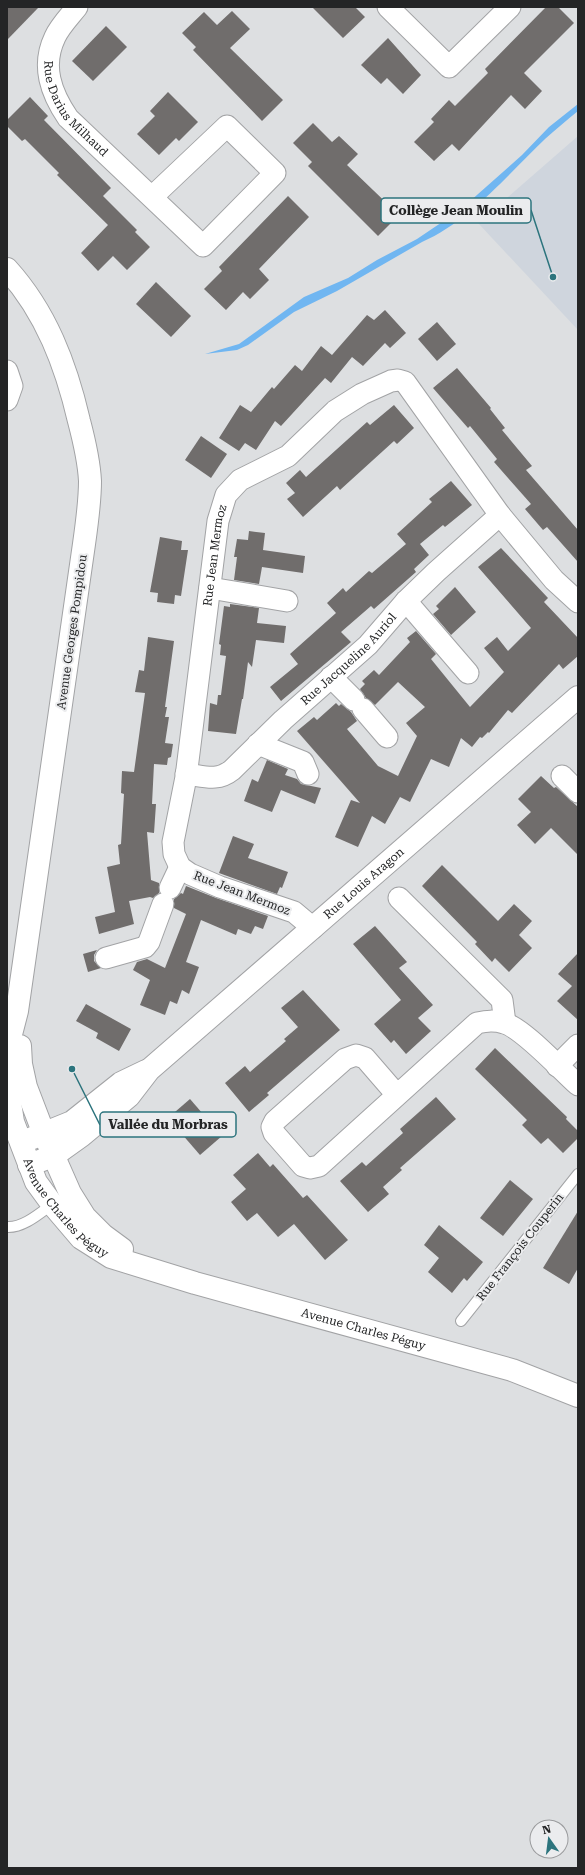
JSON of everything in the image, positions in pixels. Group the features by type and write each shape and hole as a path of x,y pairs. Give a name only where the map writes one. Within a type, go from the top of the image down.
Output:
{"street":[{"name":"Rue Darius Milhaud","path":"77,7 55,36 49,54 48,75 60,106 68,118 203,246 275,173 228,126 152,197"},
{"path":"388,7 449,67 510,7"},
{"name":"Avenue Georges Pompidou","path":"7,269 37,308 67,374 85,443 90,479 89,512 17,1011 9,1042 8,1090 13,1122 21,1142"},
{"path":"7,371 12,386 7,400"},
{"name":"Rue Jean Mermoz","path":"313,928 294,912 220,887 190,874 180,866 174,854 174,842 186,774 218,522 226,495 240,480 288,456 335,411 362,394 391,381 398,380 405,382 500,515 554,580 578,602"},
{"name":"Rue Jacqueline Auriol","path":"186,774 222,777 232,770 258,744 368,645 406,601 477,534 500,515"},
{"path":"210,588 287,601"},
{"path":"406,601 468,673"},
{"path":"331,677 358,704 387,737"},
{"name":"Rue Louis Aragon","path":"29,1165 53,1156 129,1096 149,1070 578,696"},
{"path":"258,744 303,762 308,774"},
{"path":"562,776 578,792"},
{"path":"106,958 145,947 180,866"},
{"path":"399,898 502,1000 505,1023"},
{"name":"Avenue Georges Pompidou","path":"17,1011 21,1064 26,1087 44,1134"},
{"path":"397,1095 365,1058 356,1055 345,1059 272,1126 274,1132 303,1166 310,1168 319,1166 477,1023 490,1020 505,1023 518,1029 578,1085"},
{"path":"557,1066 578,1045"},
{"name":"Rue Louis Aragon","path":"21,1142 72,1122 121,1083 149,1070"},
{"name":"Avenue Charles Péguy","path":"44,1134 70,1193 85,1217 103,1235 146,1267"},
{"name":"Avenue Charles Péguy","path":"21,1142 36,1182 52,1204 81,1238 111,1257 195,1283 512,1370 578,1396"}],"lane":[{"name":"Rue François Couperin","path":"461,1321 578,1174"},
{"path":"7,1227 24,1222 70,1193"}],"shaded area":[{"path":"578,136 578,330 478,223"}],"water":[{"path":"578,104 578,111 545,139 488,196 457,222 337,291 294,312 248,345 237,350 205,354 239,344 304,297 348,278 377,260 417,239 460,210 522,155 549,127"}],"building":[{"path":"7,7 39,7 7,40"},
{"path":"312,7 355,7 365,17 343,38"},
{"path":"546,7 558,7 574,23 524,73 542,91 525,109 511,95 459,151 452,144 434,161 414,142 434,122 431,119 449,100 455,106 488,73 485,69"},
{"path":"232,11 250,29 230,48 283,100 262,121 193,50 196,47 182,33 204,12 217,25"},
{"path":"106,26 127,47 93,81 72,61"},
{"path":"388,38 421,75 403,94 387,78 381,84 361,65"},
{"path":"168,92 198,122 179,141 176,138 159,155 137,134 155,116 150,111"},
{"path":"30,97 48,116 44,120 111,188 103,196 137,230 135,232 150,247 127,270 113,256 98,271 81,253 108,225 57,175 59,173 25,139 22,141 7,126 7,120"},
{"path":"313,123 332,142 339,136 358,154 347,165 399,215 378,236 308,166 312,162 293,143"},
{"path":"288,196 309,217 259,269 269,280 250,299 243,292 226,310 204,289 222,271 219,267"},
{"path":"156,282 191,316 171,337 136,304"},
{"path":"385,310 406,333 390,348 385,343 363,366 352,357 331,383 325,378 281,426 275,421 256,450 245,443 239,451 219,438 240,405 251,412 272,387 274,389 295,365 302,371 321,346 332,355 367,315 374,320"},
{"path":"437,322 456,344 437,361 418,339"},
{"path":"457,368 491,408 490,409 505,428 502,430 532,466 526,470 578,530 578,562 547,527 543,530 525,509 531,504 494,462 497,459 470,426 468,428 433,388"},
{"path":"394,405 414,428 397,444 394,441 340,490 337,486 303,517 287,499 295,493 286,483 300,470 306,477 367,422 370,425"},
{"path":"201,436 227,454 211,478 185,460"},
{"path":"451,481 472,505 445,527 443,525 420,544 429,555 414,569 416,572 374,609 371,606 341,632 351,642 281,701 270,687 298,664 290,654 336,613 327,603 343,588 346,592 369,571 372,573 406,544 397,534 432,502 429,499"},
{"path":"249,531 265,533 263,550 305,556 303,573 262,567 259,584 234,580 237,557 234,557 237,539 248,540"},
{"path":"160,537 182,541 181,550 188,550 181,596 175,595 174,604 157,602 158,593 150,592"},
{"path":"501,548 548,598 544,602 578,638 578,656 563,669 559,664 512,713 508,710 489,733 488,732 482,738 480,737 472,747 461,738 449,767 431,759 410,802 400,797 385,824 372,816 358,847 335,837 351,800 360,803 297,731 314,717 317,720 336,703 339,706 341,704 351,712 357,721 347,729 378,766 398,776 417,736 406,723 425,707 398,682 375,705 366,698 360,689 365,684 362,681 374,670 379,675 410,642 407,638 416,631 436,654 431,659 470,707 504,672 484,648 497,637 508,651 531,628 478,567"},
{"path":"455,587 476,612 451,635 433,614 439,609 436,606"},
{"path":"230,604 259,608 257,623 286,626 284,643 256,640 252,667 248,662 236,734 208,731 210,703 217,705 218,695 221,695 226,656 220,655 221,645 219,644 224,606 230,607"},
{"path":"148,637 174,641 165,707 167,707 165,717 169,717 165,743 173,744 171,757 168,758 167,765 154,764 152,804 156,804 154,833 147,832 151,880 159,883 159,893 153,898 150,897 129,901 134,924 99,934 95,917 115,912 107,867 120,864 118,845 121,844 124,794 121,793 122,771 134,772 145,693 135,692 139,670 144,671"},
{"path":"267,760 288,769 285,775 297,779 301,784 321,788 315,804 281,790 272,812 244,801 252,779 258,782"},
{"path":"541,776 554,788 556,787 578,807 578,855 551,828 535,844 517,825 531,812 518,799"},
{"path":"233,836 254,844 248,858 288,872 282,888 280,887 277,894 219,873"},
{"path":"442,865 498,921 514,904 532,921 519,935 532,948 509,972 495,958 492,962 475,944 477,942 422,886"},
{"path":"186,886 268,916 263,929 255,926 251,934 238,929 236,935 201,920 186,962 199,967 189,994 182,990 177,1004 170,1001 165,1015 140,1005 150,980 133,970 137,962 147,959 165,968 186,914 174,908 174,899 181,893 183,894"},
{"path":"375,926 407,962 399,968 433,1005 418,1018 431,1031 406,1054 394,1040 391,1043 374,1024 401,1000 353,944"},
{"path":"97,950 94,955 94,961 101,968 88,972 83,954"},
{"path":"578,953 578,1020 557,1001 572,986 558,974"},
{"path":"303,990 340,1030 267,1093 269,1095 249,1112 225,1083 245,1066 250,1072 286,1041 284,1039 298,1027 281,1008"},
{"path":"86,1004 131,1029 119,1051 96,1038 98,1033 76,1021"},
{"path":"495,1048 567,1117 566,1119 578,1131 578,1138 563,1153 548,1138 541,1144 522,1125 527,1120 475,1069"},
{"path":"436,1097 456,1119 400,1168 402,1170 383,1187 389,1194 368,1212 340,1181 362,1162 366,1166 403,1133 400,1129"},
{"path":"190,1099 222,1136 200,1155 168,1118"},
{"path":"258,1153 270,1167 273,1164 303,1198 307,1195 348,1240 325,1260 294,1224 278,1237 257,1213 247,1221 231,1202 246,1189 233,1175"},
{"path":"510,1180 533,1199 503,1236 480,1218"},
{"path":"578,1211 578,1268 569,1284 543,1268"},
{"path":"439,1225 483,1262 467,1281 464,1278 452,1293 428,1272 439,1258 424,1245"}],"place":[{"name":"Collège Jean Moulin","path":"553,277"},
{"name":"Vallée du Morbras","path":"72,1069"}]}
